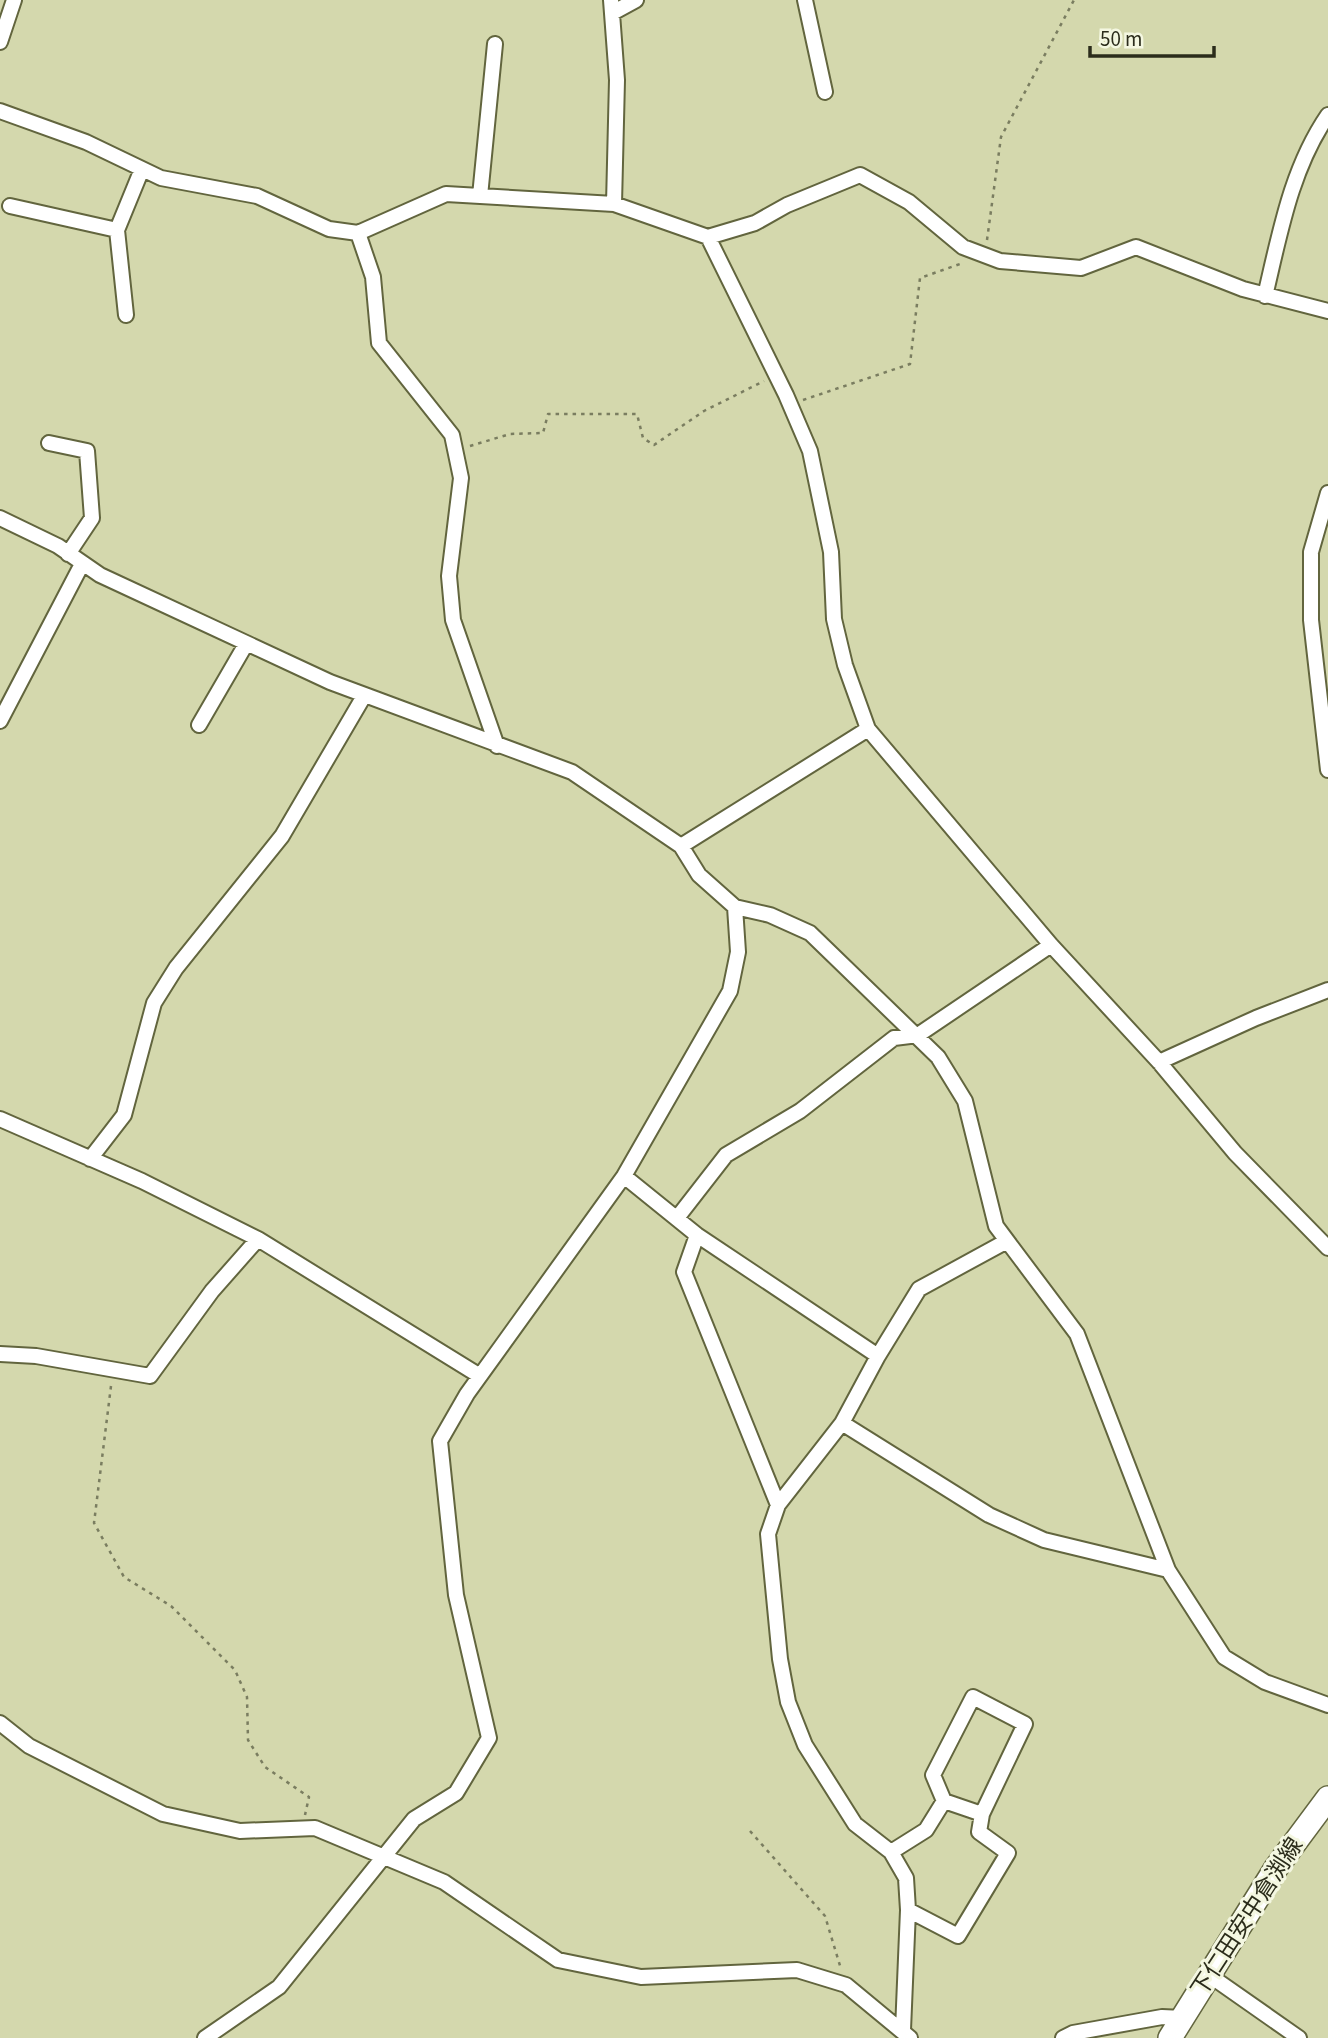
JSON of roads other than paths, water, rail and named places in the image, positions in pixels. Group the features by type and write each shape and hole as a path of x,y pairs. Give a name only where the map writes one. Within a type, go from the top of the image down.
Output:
{"main road":[{"name":"下仁田安中倉渕線","path":"1170,2038 1276,1868 1328,1798"}],"street":[{"path":"0,42 14,0"},
{"path":"614,204 617,80 612,6 636,0"},
{"path":"805,0 825,92"},
{"path":"480,196 495,44"},
{"path":"0,111 86,142 161,178 257,196 329,229 358,233 446,194 614,204 708,237 755,223 798,200 860,175 909,202 963,247 1000,261 1081,268 1136,247 1265,296 1328,311"},
{"path":"1265,296 1288,200 1308,145 1328,115"},
{"path":"126,315 117,230 142,169"},
{"path":"10,206 117,230"},
{"path":"358,233 373,277 379,343 452,435 461,478 449,576 453,620 497,746"},
{"path":"708,237 810,451 831,552 834,620 845,665 868,729 1051,945 1159,1062 1235,1153 1327,1244"},
{"path":"50,443 88,451 92,518 68,554"},
{"path":"1328,494 1311,552 1311,620 1328,770"},
{"path":"0,518 82,564 246,644 364,696 572,772 681,846 699,875 735,907 770,915 810,933 918,1035 937,1057 965,1101 996,1226 1077,1334 1168,1570 1224,1657 1265,1682 1328,1705"},
{"path":"0,721 82,564"},
{"path":"199,725 246,644"},
{"path":"90,1159 124,1115 154,1003 176,968 282,836 364,696"},
{"path":"681,846 868,729"},
{"path":"205,2038 279,1987 414,1819 456,1793 489,1738 456,1595 440,1441 449,1420 624,1176 730,991 738,952 735,907"},
{"path":"677,1218 726,1155 800,1111 894,1038 918,1035 1051,945"},
{"path":"1159,1062 1256,1018 1328,990"},
{"path":"0,1119 142,1181 258,1239 480,1376"},
{"path":"624,1176 697,1235 878,1356"},
{"path":"697,1235 684,1272 778,1505"},
{"path":"0,1354 36,1356 150,1376 212,1291 258,1239"},
{"path":"907,2034 906,1878 891,1852 855,1824 805,1745 788,1702 768,1534 778,1505 842,1423 878,1356 919,1289 1007,1241"},
{"path":"842,1423 989,1515 1044,1540 1168,1570"},
{"path":"908,1910 958,1936 1008,1853 979,1832 982,1814 1025,1724 973,1698 933,1776 944,1801 982,1814"},
{"path":"0,1723 29,1746 163,1814 240,1831 315,1828 444,1882 558,1960 641,1978 797,1970 846,1985 907,2034"},
{"path":"891,1852 926,1830 944,1801"},
{"path":"1209,1975 1299,2038"},
{"path":"1063,2038 1073,2033 1162,2017 1183,2018"}]}
